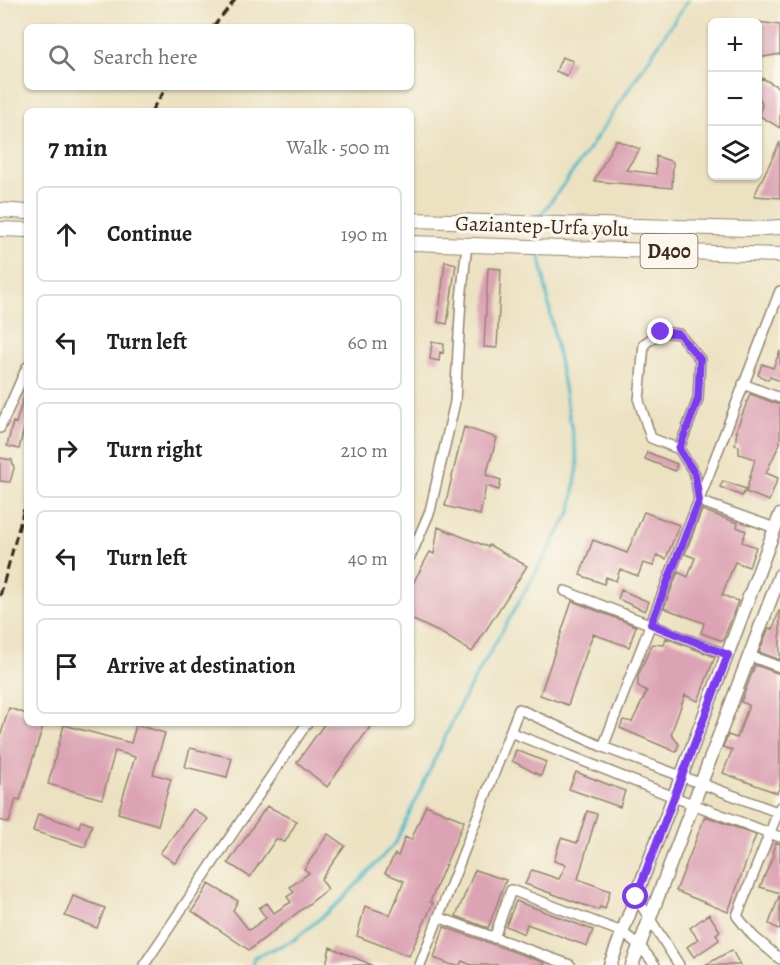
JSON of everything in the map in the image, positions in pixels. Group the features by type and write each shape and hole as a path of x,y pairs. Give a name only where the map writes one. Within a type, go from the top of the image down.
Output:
{"highway":[{"path":"0,210 24,212"},
{"name":"Gaziantep-Urfa yolu","path":"414,220 751,229 780,227"},
{"path":"0,229 24,230"},
{"name":"Gaziantep-Urfa yolu","path":"414,243 780,255"}],"main road":[{"path":"610,965 780,515"},
{"path":"632,965 780,575"}],"street":[{"path":"414,548 430,511 455,402 461,299 467,245"},
{"path":"603,747 780,291"},
{"path":"679,449 698,399 700,359 679,334 661,332 644,344 639,401 651,438 679,449 695,474 699,501"},
{"path":"0,428 24,374"},
{"path":"743,384 780,398"},
{"path":"699,501 775,528"},
{"path":"565,591 728,655"},
{"path":"750,656 780,667"},
{"path":"420,965 519,709 603,747 779,811 737,916 753,936 780,959"},
{"path":"144,965 305,726"},
{"path":"510,732 780,837"},
{"path":"494,938 511,890 622,932 640,946 655,965"},
{"path":"636,897 679,965"},
{"path":"438,917 570,965"}],"building":[{"path":"762,23 780,25 780,54 762,57"},
{"path":"562,57 573,61 567,76 556,71"},
{"path":"762,78 780,88 780,128 762,117"},
{"path":"616,140 640,149 626,170 656,174 656,156 673,162 672,188 594,181"},
{"path":"780,142 780,198 754,196"},
{"path":"445,261 456,264 447,324 438,322"},
{"path":"488,268 501,269 497,348 484,347"},
{"path":"432,342 444,344 439,361 430,359"},
{"path":"780,351 780,381 770,377 768,380 758,375 762,364 773,368"},
{"path":"750,394 780,405 780,443 766,473 778,478 769,501 746,492 755,459 739,454 739,446 735,445 736,431"},
{"path":"24,396 24,428 19,449 7,446 13,422 16,423"},
{"path":"464,427 497,438 486,475 501,480 499,490 486,486 480,515 445,506"},
{"path":"647,452 677,464 675,471 645,459"},
{"path":"0,458 12,460 14,468 10,482 0,481"},
{"path":"723,481 746,489 742,496 720,487"},
{"path":"702,510 738,523 737,527 746,531 742,542 756,547 749,567 735,562 722,595 738,601 723,641 701,633 704,623 664,608 678,572 688,577 695,558 685,554"},
{"path":"644,512 679,525 666,559 657,555 653,566 643,563 638,576 620,569 616,581 606,577 604,584 580,575 593,540 627,553"},
{"path":"438,527 488,547 489,545 527,566 472,652 443,634 414,620 414,581 430,552 434,554"},
{"path":"621,590 649,602 645,611 618,599"},
{"path":"572,601 636,626 629,647 593,634 568,705 540,695"},
{"path":"779,611 780,660 759,652 769,628 773,629"},
{"path":"666,638 715,657 698,701 685,695 671,734 679,744 676,752 620,728 623,720 632,722 647,691 638,686 638,676 652,644 664,645"},
{"path":"755,665 780,674 780,785 777,793 723,773 732,750 723,747 728,735 737,738 749,705 741,702"},
{"path":"9,708 24,713 24,726 43,726 20,800 16,799 9,823 0,820 0,737"},
{"path":"64,726 131,743 136,726 165,733 153,774 171,779 158,825 118,813 135,757 115,751 102,799 48,784"},
{"path":"323,726 370,727 327,787 297,762"},
{"path":"190,748 232,758 227,777 185,767"},
{"path":"516,750 546,762 541,776 512,761"},
{"path":"576,772 625,791 620,807 569,789"},
{"path":"426,805 464,821 430,902 433,903 409,956 357,936 365,906 390,915 404,881 385,873 395,854 398,856 405,837 411,840"},
{"path":"267,806 297,821 285,842 276,839 250,877 228,863"},
{"path":"193,809 208,819 175,863 160,853"},
{"path":"587,811 597,814 578,879 610,891 605,909 600,907 598,910 525,884 532,870 559,879 566,865 554,861 561,838 577,843"},
{"path":"38,814 79,827 81,821 92,825 85,847 33,831"},
{"path":"705,816 756,835 728,912 676,891"},
{"path":"328,834 345,846 321,879 328,889 249,950 192,911 209,884 238,901 233,910 249,930 266,918 259,908 267,903 274,913 291,902 287,897 294,892 290,887 309,873 304,869"},
{"path":"776,843 780,844 780,893 760,887 774,854 772,853"},
{"path":"475,870 506,880 488,928 456,916"},
{"path":"73,896 105,908 97,928 65,916"},
{"path":"780,896 780,930 769,924"},
{"path":"516,901 593,930 587,946 527,924 524,934 506,926"},
{"path":"709,914 720,931 716,934 719,940 694,957 687,947 698,939 690,928"},
{"path":"444,927 545,963 544,965 471,965 462,961 460,965 452,965 434,958"},
{"path":"330,947 372,965 326,965"},
{"path":"732,950 740,965 705,965"}],"waterway":[{"path":"538,219 585,155 688,0"},
{"path":"534,228 537,242"},
{"path":"252,965 254,957 294,940 341,901 396,842 462,701 571,511 578,464 539,251"}],"railway":[{"path":"215,24 235,0"},
{"path":"153,108 165,90"},
{"path":"0,596 24,509"}],"route":[{"path":"636,897 728,655 651,624 699,501 695,474 679,449 698,399 700,359 679,334 661,332"}]}
